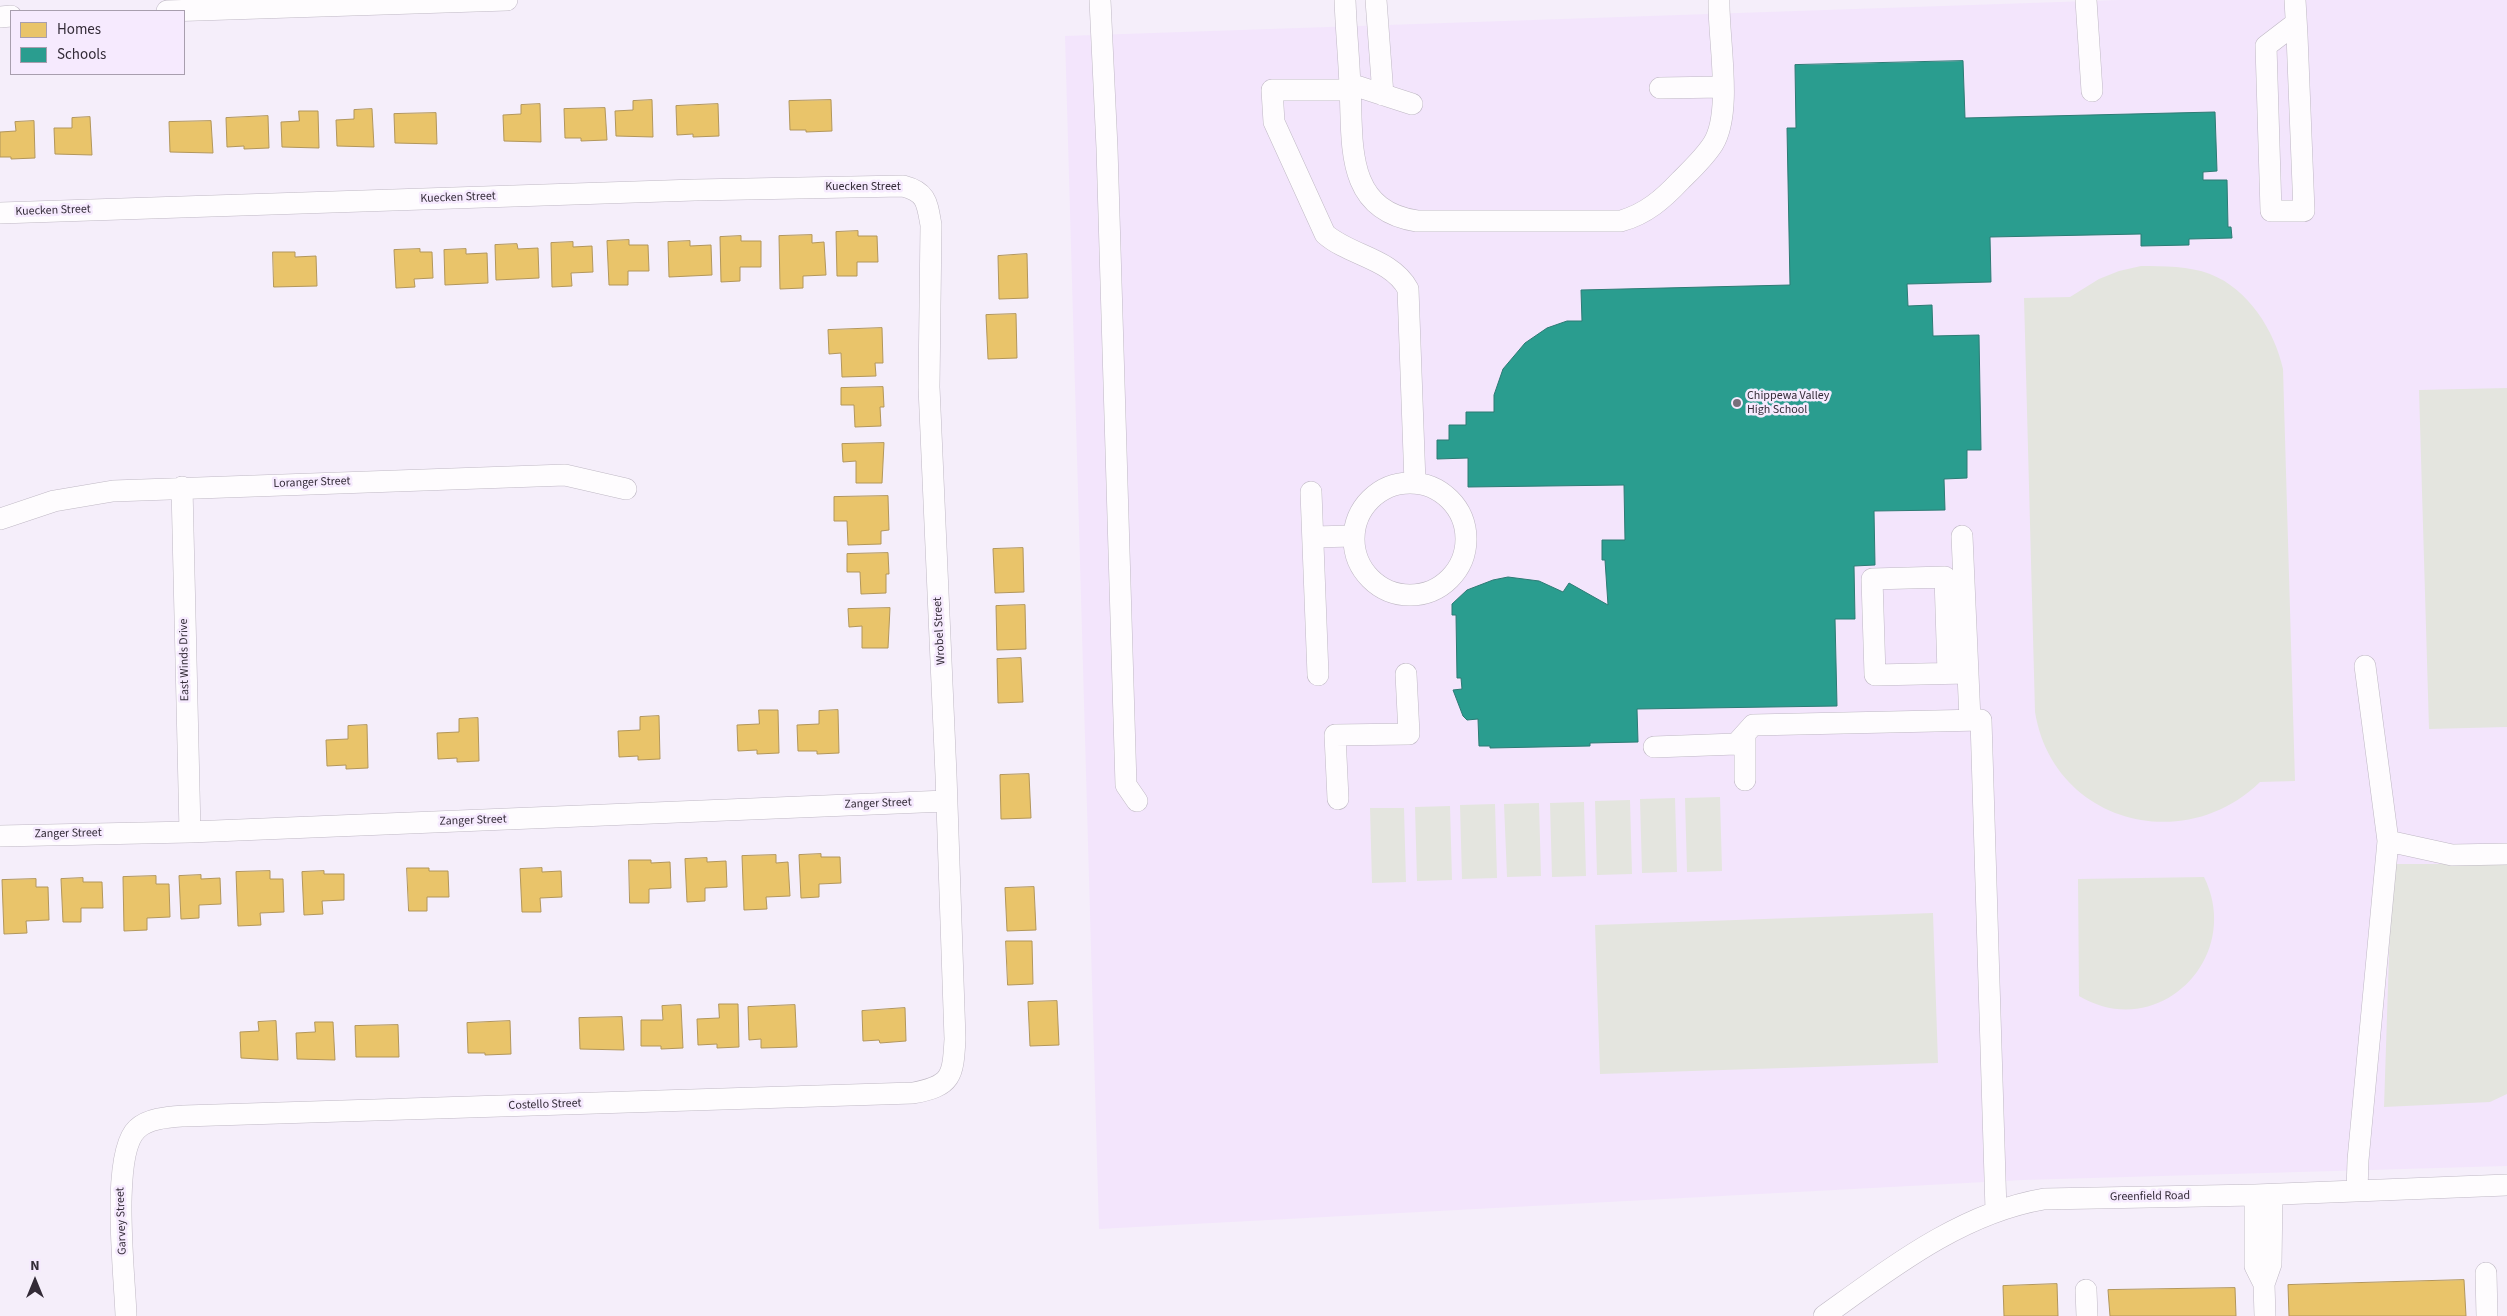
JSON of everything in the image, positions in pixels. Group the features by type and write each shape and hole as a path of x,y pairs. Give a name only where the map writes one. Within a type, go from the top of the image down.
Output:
{"street":[{"path":"174,10 209,5 507,0"},
{"path":"1100,0 1107,158 1126,785 1137,801"},
{"path":"1345,0 1352,152 1360,182 1369,197 1400,218 1417,221 1621,221 1636,217 1655,206 1705,155 1714,143 1721,124 1723,87 1719,0"},
{"path":"1376,0 1384,95"},
{"path":"2086,0 2092,91"},
{"path":"2295,0 2296,23 2304,211 2271,211 2266,46 2296,23"},
{"path":"1412,104 1350,87 1272,90 1274,122 1325,234 1337,245 1388,267 1401,276 1408,289 1415,483"},
{"path":"1660,88 1723,87"},
{"name":"Kuecken Street","path":"0,213 860,186 903,186 916,190"},
{"name":"Wrobel Street","path":"916,190 926,200 931,225 929,387 955,1039 950,1077"},
{"name":"Loranger Street","path":"0,518 54,501 85,495 182,488 565,476 626,489"},
{"path":"1415,483 1432,487 1447,496 1458,510 1465,526 1466,543 1462,560 1453,575 1440,587 1424,594 1406,595 1389,592 1374,582 1362,570 1355,554 1353,536 1357,519 1366,503 1380,491 1397,484 1415,483"},
{"name":"East Winds Drive","path":"182,488 190,832"},
{"path":"1311,492 1318,675"},
{"path":"1313,537 1353,536"},
{"path":"1962,536 1954,577 1958,673 1970,720"},
{"path":"1954,577 1872,579 1875,675 1958,673"},
{"path":"2357,1192 2358,1160 2388,841 2365,666"},
{"path":"1338,800 1335,736 1409,734 1406,674"},
{"path":"1654,747 1736,744 1753,725 1981,720 1996,1211"},
{"path":"1745,735 1745,780"},
{"name":"Zanger Street","path":"0,836 190,832 946,801"},
{"path":"2388,841 2452,854 2507,854"},
{"name":"Costello Street","path":"137,1128 148,1122 184,1116 914,1093 932,1090 943,1084 950,1077"},
{"name":"Garvey Street","path":"126,1316 120,1180 129,1141 137,1128"},
{"name":"Greenfield Road","path":"1824,1316 1945,1235 1996,1211 2020,1203 2044,1199 2264,1195 2507,1185"},
{"path":"2264,1195 2255,1266 2264,1284 2265,1316"},
{"path":"2486,1272 2487,1316"},
{"path":"2086,1290 2087,1316"}],"shaded area":[{"path":"2118,0 2507,0 2507,1166 2023,1180 1099,1229 1065,36"},
{"path":"2141,266 2176,267 2202,271 2224,281 2237,290 2258,313 2267,327 2274,341 2283,369 2295,781 2260,782 2229,805 2195,818 2160,822 2125,816 2094,802 2067,780 2047,750 2035,712 2024,298 2070,297 2099,279 2119,271"},
{"path":"2507,388 2507,727 2429,729 2419,390"},
{"path":"1720,797 1722,871 1687,872 1685,798"},
{"path":"1675,798 1677,872 1642,873 1640,799"},
{"path":"1630,800 1632,874 1597,875 1595,801"},
{"path":"1584,802 1586,876 1552,877 1550,803"},
{"path":"1539,803 1541,876 1507,877 1504,804"},
{"path":"1495,804 1497,878 1462,879 1460,805"},
{"path":"1450,806 1452,880 1417,881 1415,807"},
{"path":"1370,808 1404,808 1406,882 1372,883"},
{"path":"2392,864 2507,864 2507,1094 2490,1102 2384,1107"},
{"path":"2204,877 2213,907 2212,936 2203,963 2186,984 2164,1000 2137,1009 2109,1008 2079,996 2078,879"},
{"path":"1933,913 1938,1063 1600,1074 1595,925"}],"building: Homes":[{"path":"652,100 653,137 616,136 615,111 633,110 633,101"},
{"path":"831,100 832,131 806,132 806,130 790,130 789,101"},
{"path":"540,104 541,142 504,141 503,115 521,114 521,105"},
{"path":"718,104 719,136 693,137 693,134 677,135 676,106"},
{"path":"605,108 607,140 581,141 581,138 565,138 564,109"},
{"path":"372,109 374,147 337,146 336,120 354,119 354,110"},
{"path":"299,111 318,111 319,148 282,147 281,122 299,121"},
{"path":"436,113 437,144 395,143 394,114"},
{"path":"268,116 269,148 244,149 244,146 227,147 226,118"},
{"path":"90,117 92,155 55,154 54,128 72,128 72,118"},
{"path":"34,121 35,158 11,159 11,157 0,157 0,132 16,131 15,122"},
{"path":"211,121 213,153 170,152 169,122"},
{"path":"858,231 858,236 877,236 878,262 857,262 857,276 837,276 836,232"},
{"path":"812,235 812,243 824,242 826,275 803,276 803,288 780,289 779,236"},
{"path":"741,236 741,241 761,241 761,267 740,267 740,281 721,282 720,237"},
{"path":"629,240 629,245 648,245 649,271 628,271 628,285 609,285 607,241"},
{"path":"690,241 690,246 711,245 712,275 669,277 668,242"},
{"path":"573,242 573,247 592,246 593,272 571,273 572,286 552,287 551,243"},
{"path":"517,244 518,249 538,248 539,278 496,280 495,245"},
{"path":"420,249 420,252 432,252 433,278 414,279 415,287 396,288 394,250"},
{"path":"466,249 466,254 487,253 488,283 445,285 444,250"},
{"path":"273,252 295,252 295,257 316,256 317,286 274,287"},
{"path":"1027,254 1028,298 999,299 998,256"},
{"path":"1016,314 1017,358 988,359 986,315"},
{"path":"882,328 883,363 875,363 876,376 842,377 841,353 829,354 828,330"},
{"path":"883,387 884,407 880,407 881,426 855,427 854,405 841,405 841,388"},
{"path":"884,443 882,483 856,483 856,461 843,462 842,444"},
{"path":"888,496 889,530 881,531 881,544 848,545 847,521 834,521 834,497"},
{"path":"1023,548 1024,592 995,593 993,549"},
{"path":"888,553 889,574 886,574 886,593 861,594 860,572 847,572 847,554"},
{"path":"1025,605 1026,649 997,650 996,606"},
{"path":"890,608 888,648 862,648 862,626 849,627 848,609"},
{"path":"1021,658 1023,702 998,703 997,659"},
{"path":"759,710 778,710 779,753 757,754 757,750 738,751 737,725 759,724"},
{"path":"838,710 839,753 817,754 817,751 798,751 797,725 819,724 819,711"},
{"path":"659,716 660,759 638,760 638,756 619,757 618,731 640,730 640,717"},
{"path":"478,718 479,761 457,762 457,758 438,759 437,733 459,732 459,719"},
{"path":"367,725 368,768 346,769 346,765 327,766 326,740 348,739 348,726"},
{"path":"1029,774 1031,818 1001,819 1000,775"},
{"path":"821,854 821,857 840,857 841,883 819,884 819,897 801,898 799,855"},
{"path":"776,855 776,863 788,862 790,896 766,897 767,909 744,910 742,856"},
{"path":"707,858 707,862 726,861 727,887 705,888 705,901 687,902 685,859"},
{"path":"629,860 651,860 651,863 670,862 671,888 649,889 649,903 630,903"},
{"path":"407,868 429,868 429,871 448,871 449,897 427,897 427,911 409,911"},
{"path":"542,868 542,872 561,871 562,897 540,898 541,912 522,912 520,869"},
{"path":"270,871 270,879 283,879 284,912 260,913 261,925 238,926 236,872"},
{"path":"324,871 324,874 344,874 344,900 322,901 323,914 304,915 302,872"},
{"path":"201,875 201,879 220,878 221,904 199,905 199,918 181,919 179,876"},
{"path":"156,876 156,884 169,884 170,917 147,918 147,930 124,931 123,877"},
{"path":"83,878 83,882 102,882 103,908 81,908 81,922 63,922 61,879"},
{"path":"36,879 36,887 48,887 49,920 26,921 27,933 4,934 2,880"},
{"path":"1034,887 1036,930 1007,931 1005,888"},
{"path":"1006,941 1032,941 1033,984 1008,985"},
{"path":"1057,1001 1059,1045 1030,1046 1028,1002"},
{"path":"719,1004 738,1004 739,1047 717,1048 717,1044 698,1045 697,1019 719,1018"},
{"path":"681,1005 683,1048 661,1049 661,1046 641,1046 641,1020 663,1020 662,1006"},
{"path":"795,1005 797,1047 761,1048 761,1039 749,1040 748,1007"},
{"path":"905,1008 906,1041 880,1043 879,1040 863,1041 862,1011"},
{"path":"622,1017 624,1050 580,1049 579,1018"},
{"path":"276,1021 278,1060 241,1058 240,1032 259,1031 258,1022"},
{"path":"510,1021 511,1054 485,1055 485,1053 468,1053 467,1023"},
{"path":"315,1022 333,1022 335,1060 297,1059 296,1033 315,1032"},
{"path":"398,1025 399,1057 356,1057 355,1026"},
{"path":"2464,1280 2466,1316 2289,1316 2288,1285"},
{"path":"2057,1284 2058,1316 2004,1316 2003,1286"},
{"path":"2235,1288 2236,1316 2110,1316 2108,1290"}],"building: Schools":[{"name":"Chippewa Valley High School","path":"1963,61 1965,118 2215,112 2217,171 2203,172 2203,180 2227,180 2228,227 2231,227 2232,238 2189,239 2189,245 2141,246 2141,234 1990,237 1991,282 1907,284 1908,306 1932,305 1933,336 1979,335 1981,450 1967,450 1967,478 1944,479 1945,510 1874,511 1875,565 1854,566 1855,619 1835,619 1837,706 1637,709 1638,742 1590,743 1590,746 1490,748 1490,746 1479,746 1478,719 1467,720 1463,716 1453,690 1462,689 1461,678 1457,678 1456,615 1452,615 1452,604 1467,590 1493,580 1508,577 1539,581 1563,592 1569,583 1608,605 1605,560 1602,560 1602,540 1625,540 1624,485 1468,487 1468,458 1437,459 1437,440 1449,440 1449,425 1466,425 1466,412 1494,412 1494,395 1503,369 1525,343 1547,328 1567,321 1582,321 1581,290 1790,285 1787,128 1796,128 1795,65"}],"place":[{"name":"Chippewa Valley High School","path":"1737,403"}]}
